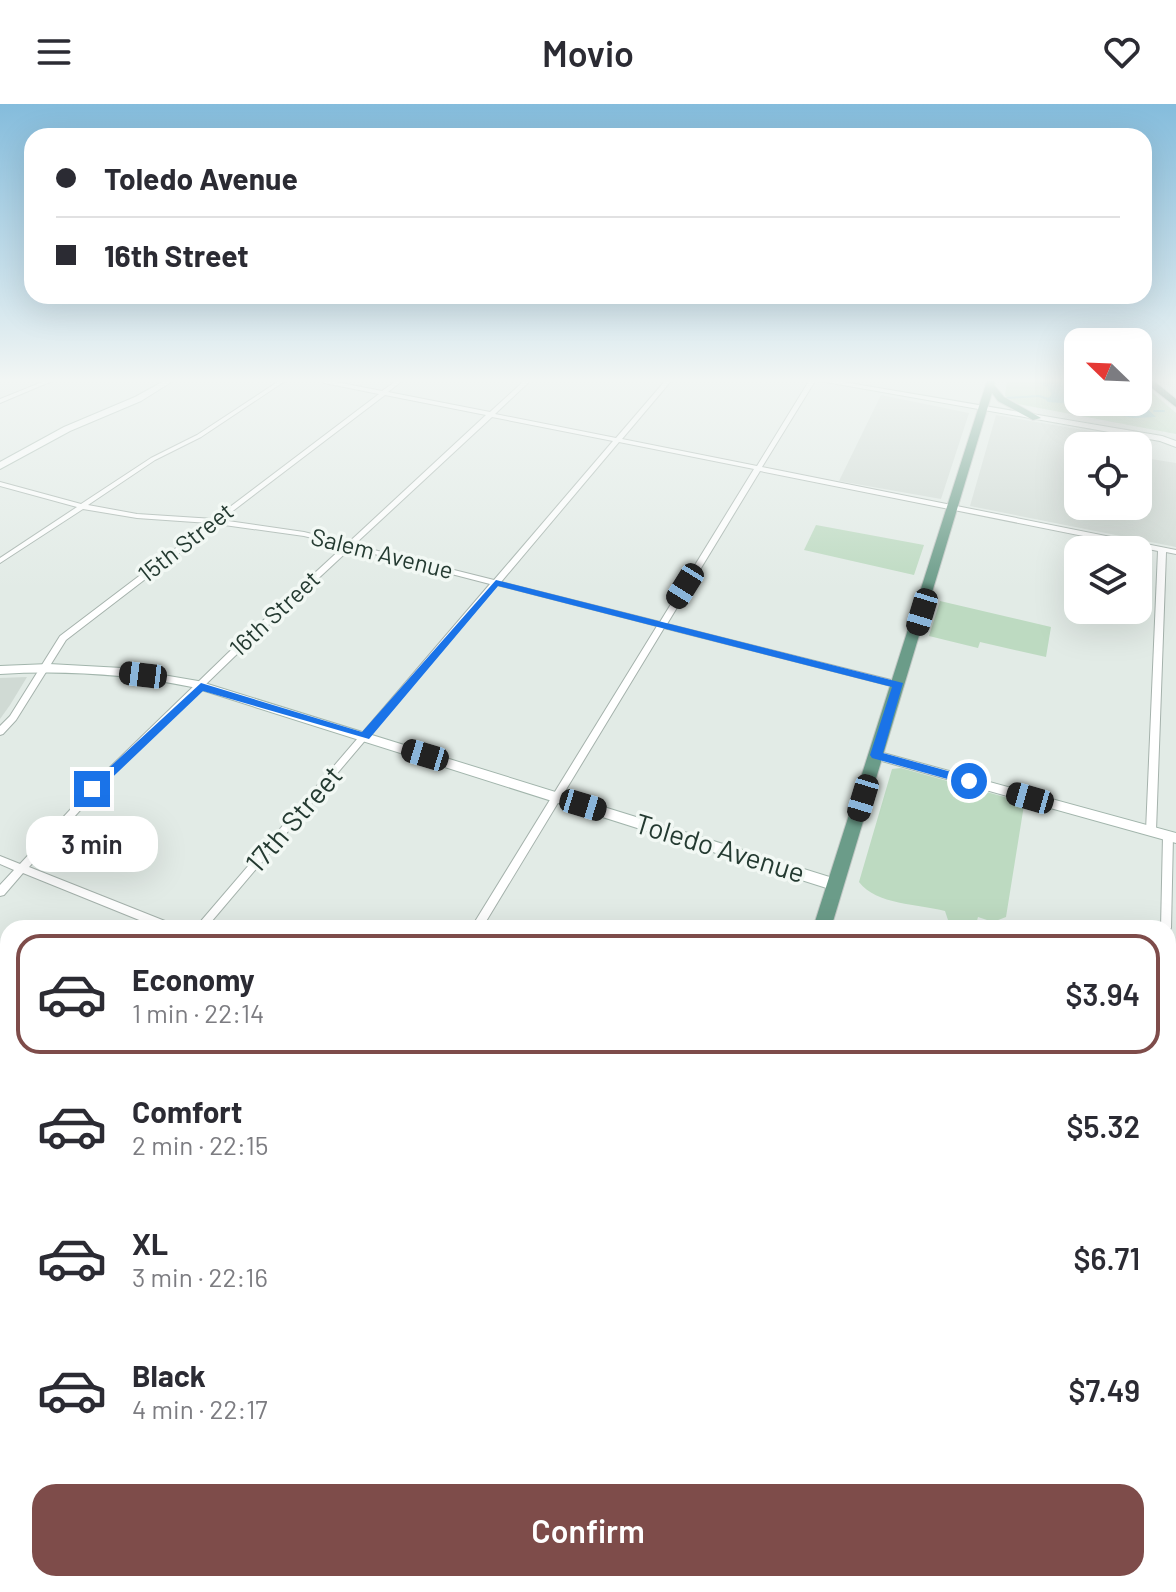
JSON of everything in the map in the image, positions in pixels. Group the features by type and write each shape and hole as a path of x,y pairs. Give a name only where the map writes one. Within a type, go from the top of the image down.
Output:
{"main road":[{"path":"825,920 972,450"}],"street":[{"path":"0,466 28,450"},
{"path":"0,561 166,450"},
{"name":"15th Street","path":"0,732 13,718 63,638 307,450"},
{"name":"16th Street","path":"0,892 76,805 452,450"},
{"name":"17th Street","path":"207,920 609,450"},
{"path":"670,450 1176,552"},
{"path":"481,920 769,450"},
{"name":"Salem Avenue","path":"0,484 83,506 137,516 214,521 281,530 349,545 899,685"},
{"path":"1151,831 1162,549"},
{"name":"Toledo Avenue","path":"0,670 107,670 201,686 836,885"},
{"path":"876,755 1172,837 1167,920"},
{"path":"0,860 151,920"}],"shaded area":[{"path":"854,450 957,450 941,499 839,481"},
{"path":"986,450 1064,450 1064,520 1152,520 1152,459 1176,463 1176,547 1152,542 1152,536 1121,536 970,506"},
{"path":"27,677 10,705 0,719 0,678"}],"green space":[{"path":"816,525 924,545 914,575 804,550"},
{"path":"940,601 1051,627 1046,657 980,642 978,648 929,636"},
{"path":"901,768 1024,805 1006,917 998,920 978,917 977,920 948,920 945,911 887,899 867,890 859,882 892,769"}],"route":[{"path":"92,789 201,686 365,737 496,583 899,685 876,755 969,781"}]}
